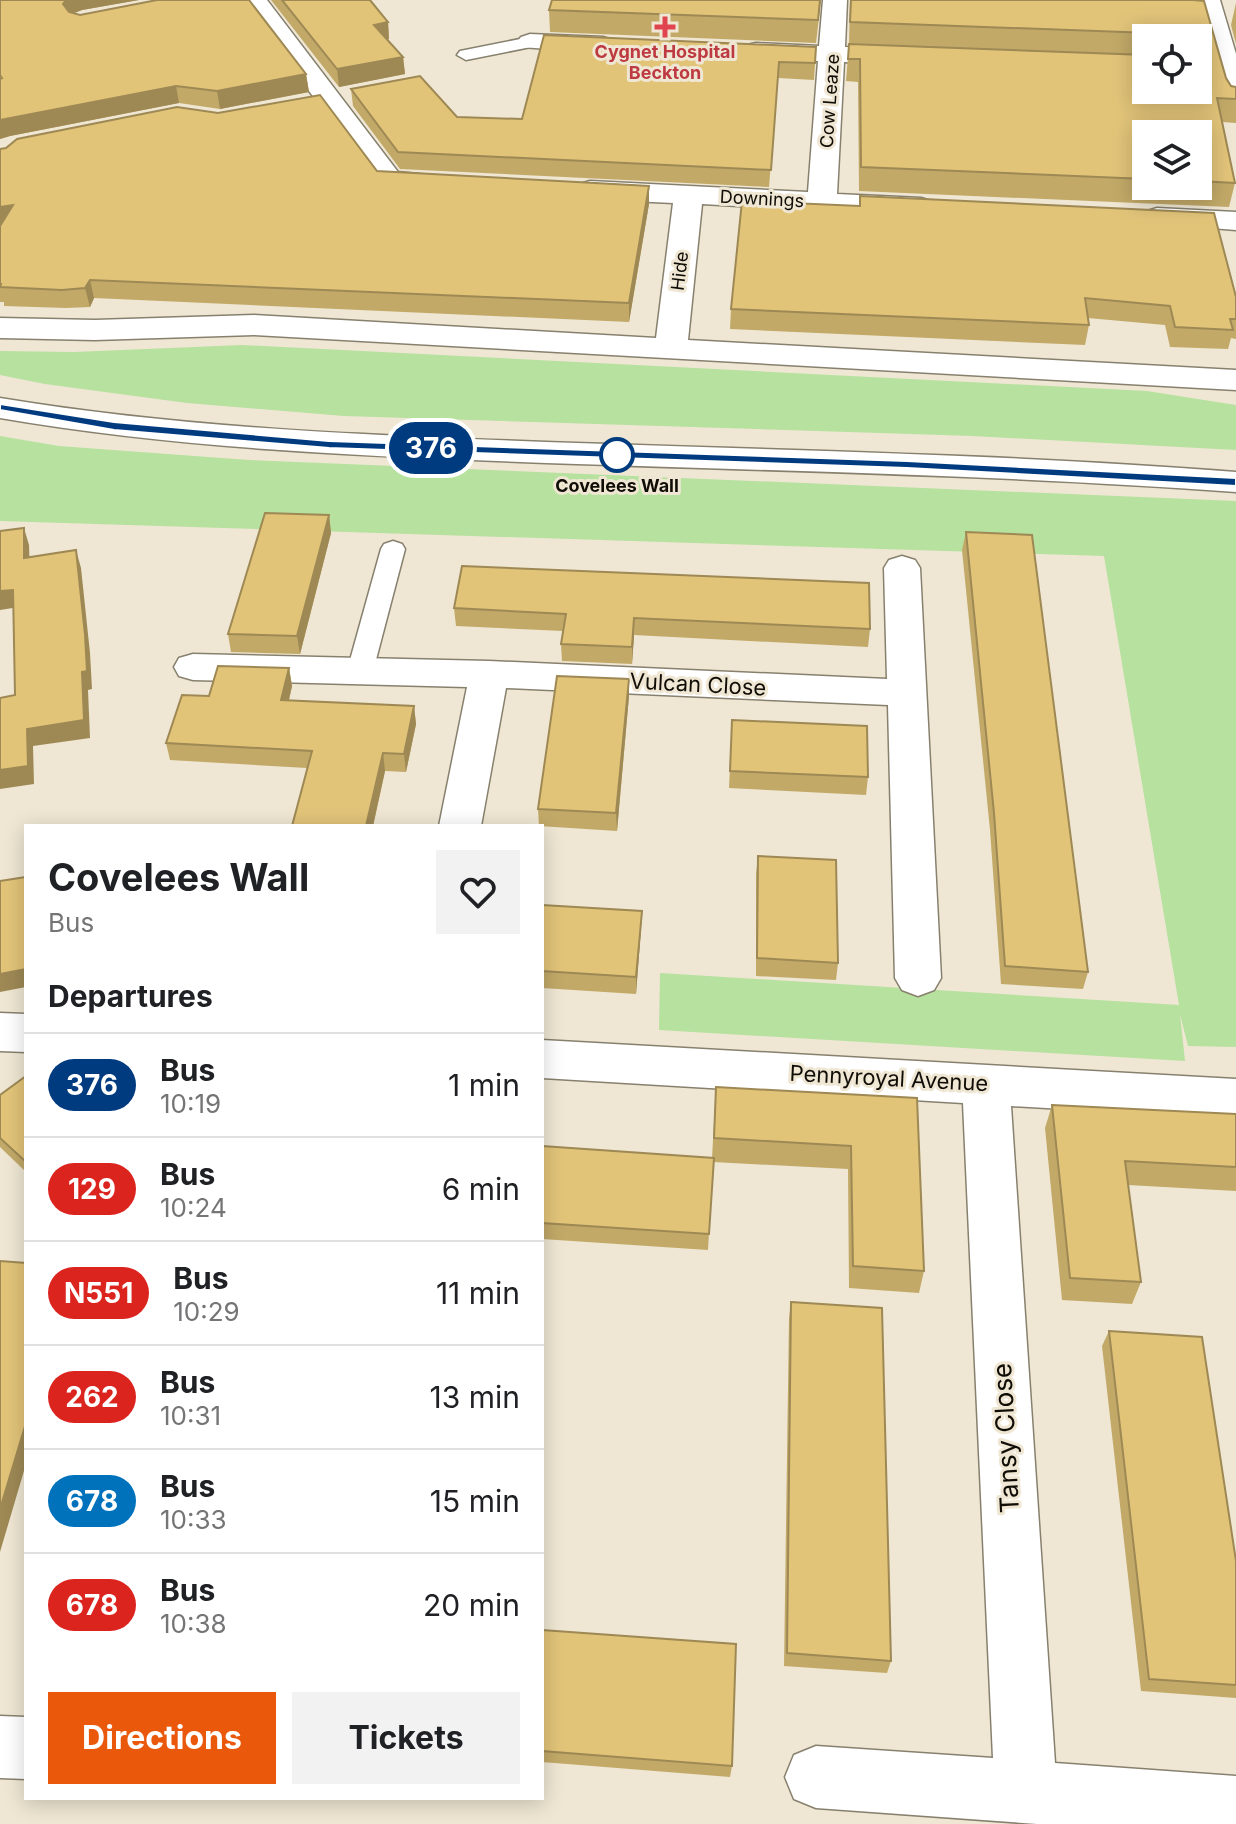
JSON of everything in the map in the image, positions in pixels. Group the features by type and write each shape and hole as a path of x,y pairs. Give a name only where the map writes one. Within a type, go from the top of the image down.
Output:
{"street":[{"path":"254,0 389,180 467,184"},
{"name":"Cow Leaze","path":"822,202 835,0"},
{"path":"1208,0 1232,70 1236,100"},
{"path":"530,42 625,45"},
{"path":"737,50 940,58"},
{"path":"1212,69 1232,70"},
{"path":"302,104 362,93"},
{"name":"Downings","path":"561,189 951,208"},
{"name":"Hide","path":"671,347 688,195"},
{"path":"1125,216 1236,221"},
{"path":"0,328 95,330 254,325 1236,380"},
{"path":"0,408 114,426 329,444 907,464 1236,482"},
{"path":"902,568 918,978"},
{"name":"Vulcan Close","path":"193,667 489,674 907,693"},
{"path":"460,824 489,674"},
{"path":"0,1032 24,1033"},
{"name":"Pennyroyal Avenue","path":"544,1059 1236,1099"},
{"name":"Tansy Close","path":"986,1083 1026,1792"},
{"path":"0,1747 24,1748"},
{"path":"816,1777 1236,1807"}],"lane":[{"path":"466,55 530,42"},
{"path":"360,671 393,549"}],"green space":[{"path":"242,345 1147,391 1236,405 1236,450 973,436 344,416 187,403 0,375 0,351 74,352"},
{"path":"0,436 59,446 249,460 1236,501 1236,1047 1188,1046 1180,1014 1185,1061 659,1030 660,973 1179,1005 1104,556 0,521"}],"building":[{"path":"0,0 66,0 63,4 69,12 80,15 157,0 249,0 306,74 217,91 176,86 0,120"},
{"path":"282,0 370,0 388,22 374,25 403,57 337,69"},
{"path":"552,0 820,0 818,20 549,10"},
{"path":"851,0 1193,0 1204,1 1211,24 1132,24 1132,32 850,22"},
{"path":"1212,29 1226,78 1231,86 1236,87 1236,99 1217,98 1235,183 1212,182 1212,120 1132,120 1132,178 861,167 860,59 848,59 849,44 1132,54 1132,104 1212,104"},
{"path":"544,35 816,47 815,63 779,62 771,170 398,152 351,89 420,76 457,117 522,119"},
{"path":"320,95 377,171 649,186 629,303 90,280 85,288 62,290 0,287 0,226 13,205 0,207 0,149 17,139 177,107 218,113"},
{"path":"860,196 1214,213 1236,297 1236,319 1230,319 1233,330 1175,327 1170,306 1085,298 1089,325 731,309 742,201 860,206"},
{"path":"265,513 329,515 297,636 228,634"},
{"path":"24,528 24,558 76,550 87,671 82,672 84,720 27,729 28,766 0,770 0,698 15,695 13,590 0,591 0,531"},
{"path":"966,532 1032,535 1088,972 1005,966 994,813"},
{"path":"462,566 869,583 870,629 634,618 632,647 561,644 566,614 454,608"},
{"path":"218,666 289,668 281,700 414,706 404,754 383,753 366,824 293,824 312,751 166,743 182,695 209,696"},
{"path":"557,676 629,679 616,813 538,809"},
{"path":"732,720 867,726 868,777 730,771"},
{"path":"758,856 836,860 838,963 757,958"},
{"path":"24,877 24,969 0,974 0,881"},
{"path":"544,905 642,911 636,977 544,971"},
{"path":"24,1077 24,1160 0,1138 0,1095"},
{"path":"716,1087 917,1098 924,1271 853,1266 851,1146 714,1138"},
{"path":"1052,1105 1236,1114 1236,1167 1125,1161 1141,1282 1070,1278"},
{"path":"544,1146 714,1158 709,1234 544,1223"},
{"path":"0,1261 24,1263 24,1430 0,1509"},
{"path":"791,1302 882,1308 891,1661 787,1653"},
{"path":"1109,1331 1202,1337 1236,1561 1236,1685 1149,1679"},
{"path":"544,1630 736,1644 732,1766 544,1751"}],"bus line":[{"name":"376","path":"0,407 114,426 329,444 907,464 1236,482"}],"place":[{"name":"Cygnet Hospital Beckton","path":"665,27"},
{"name":"Covelees Wall","path":"617,455"}]}
